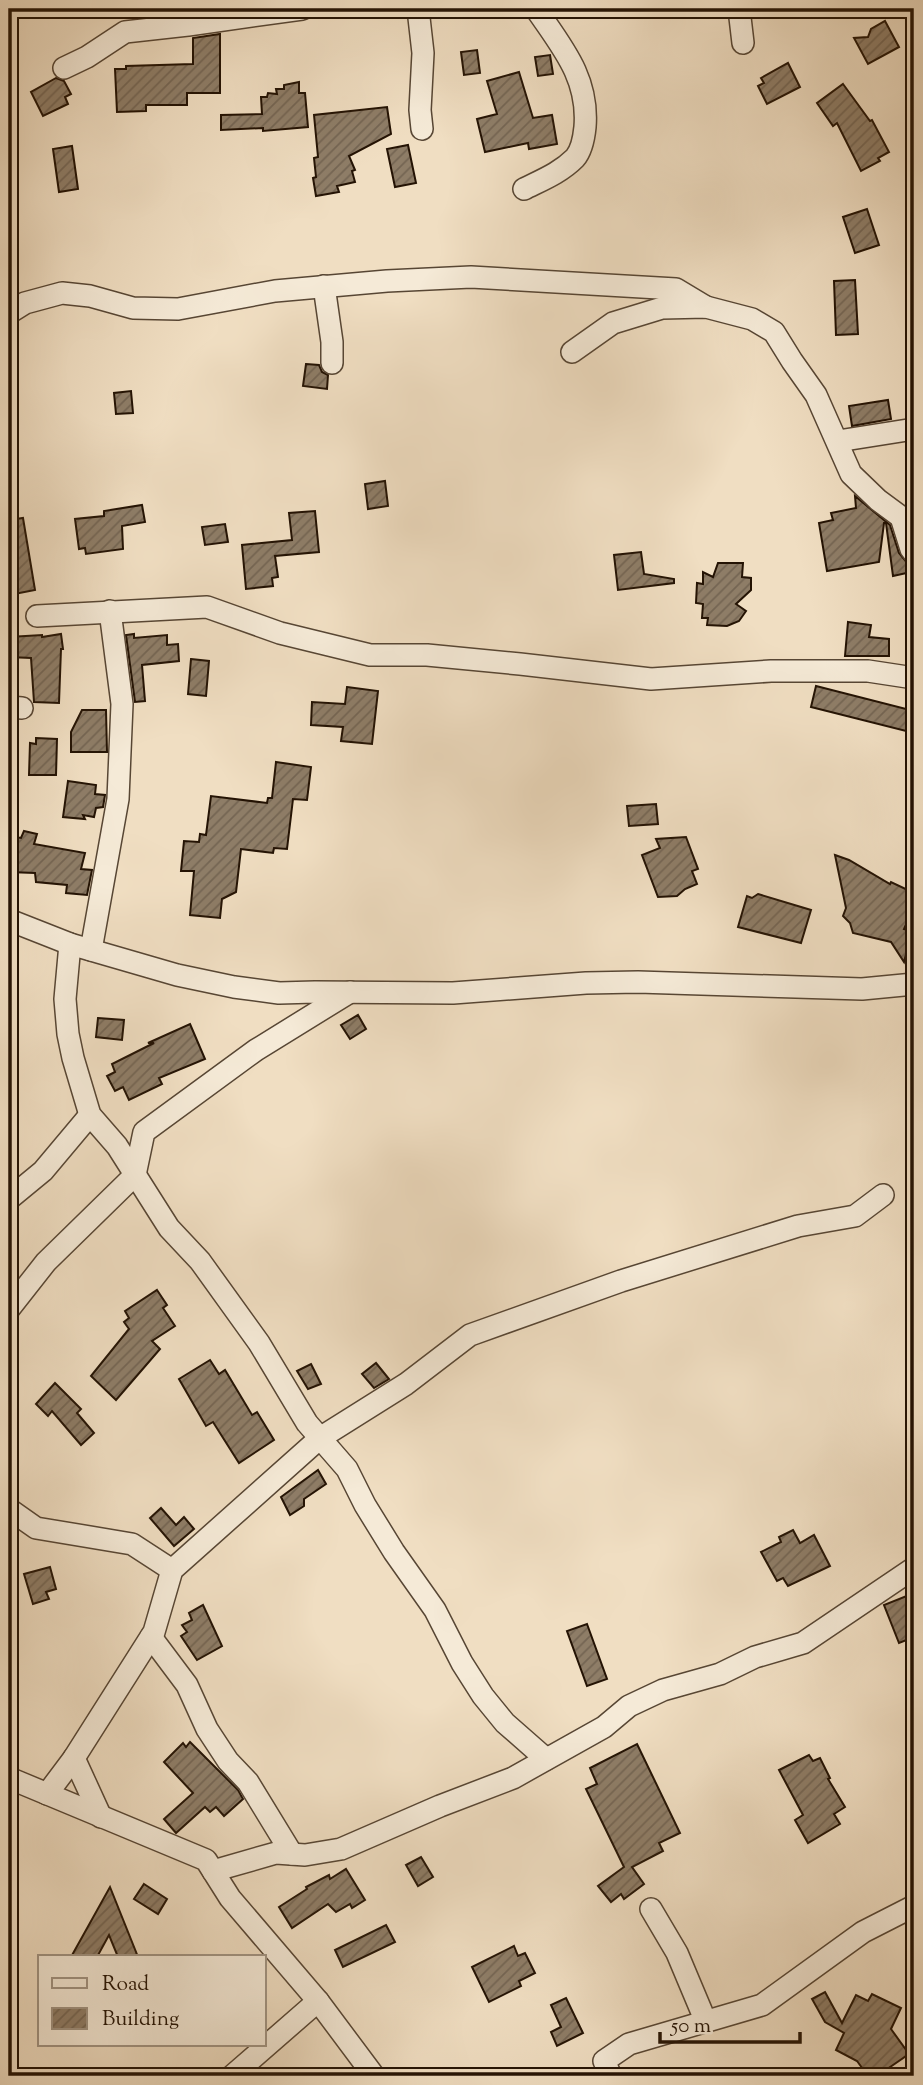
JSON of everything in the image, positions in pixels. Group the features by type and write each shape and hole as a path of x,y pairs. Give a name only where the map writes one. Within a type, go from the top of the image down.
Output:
{"street":[{"path":"64,68 87,57 125,32 188,26 302,9"},
{"path":"418,9 423,53 420,110 422,129"},
{"path":"523,189 554,175 577,156 584,136 586,110 581,86 569,57 536,9"},
{"path":"739,9 743,43"},
{"path":"9,313 25,303 62,293 90,296 133,307 178,309 275,291 471,277 676,289 706,307"},
{"path":"324,286 332,342 332,363"},
{"path":"572,352 613,323 662,308 706,307 752,319 774,332 816,395 851,474 878,500 901,517 914,553"},
{"path":"838,441 914,429"},
{"path":"37,616 207,607 280,634 370,655 427,655 651,679 771,671 868,671 914,678"},
{"path":"110,611 122,704 118,799 81,947 65,999 73,1058 90,1115 117,1146 169,1228 200,1261 260,1343 307,1423 347,1469 365,1505 435,1610 483,1696 505,1723 546,1759"},
{"path":"9,920 81,947 177,975 279,993 453,993 638,982 862,989 914,984"},
{"path":"9,1309 46,1262 135,1175 144,1132 256,1050 350,992"},
{"path":"9,1199 43,1171 90,1115"},
{"path":"47,1794 74,1758 154,1632 172,1570 320,1438 406,1384 470,1335 621,1281 797,1226 855,1216 883,1195"},
{"path":"9,1509 37,1528 132,1544 172,1570"},
{"path":"213,1871 276,1853 305,1855 341,1849 513,1778 604,1727 629,1706 663,1690 720,1674 755,1657 803,1643 914,1568"},
{"path":"151,1637 187,1685 206,1729 248,1782 292,1854"},
{"path":"74,1758 101,1817"},
{"path":"9,1778 206,1860 230,1898 318,2001 374,2076"},
{"path":"611,2076 604,2061 629,2044 762,2005 863,1932 914,1906"},
{"path":"652,1909 677,1953 706,2022"},
{"path":"232,2076 318,2001"}],"building":[{"path":"885,21 899,47 868,64 854,38 868,37 871,29"},
{"path":"220,34 220,93 187,93 187,105 146,105 146,111 117,112 115,69 126,69 126,66 193,64 193,38"},
{"path":"477,50 480,73 464,75 461,52"},
{"path":"550,55 553,74 538,76 535,57"},
{"path":"788,63 800,87 767,104 758,86 764,83 761,78"},
{"path":"519,72 533,118 552,115 557,144 529,149 528,143 485,152 477,119 497,114 487,81"},
{"path":"56,78 64,81 71,94 65,97 68,104 43,116 31,92"},
{"path":"299,82 299,93 305,93 308,127 263,131 263,128 221,130 221,115 262,114 261,97 267,97 268,93 277,94 276,89 284,89 284,85"},
{"path":"843,84 870,121 872,120 889,152 878,158 880,161 861,171 837,123 833,126 817,103"},
{"path":"387,107 391,134 349,156 355,170 352,171 355,182 337,186 339,192 316,196 314,158 318,157 314,115"},
{"path":"408,145 416,183 395,187 387,149"},
{"path":"72,146 78,189 59,192 53,149"},
{"path":"867,209 879,245 855,253 843,217"},
{"path":"855,280 858,334 836,335 834,281"},
{"path":"306,364 319,365 322,372 328,375 327,389 303,386"},
{"path":"131,391 133,413 116,414 114,393"},
{"path":"888,400 891,419 852,426 849,406"},
{"path":"385,481 388,506 368,509 365,484"},
{"path":"855,496 890,525 899,553 911,572 893,576 886,523 879,562 827,571 819,523 833,520 831,513 856,508"},
{"path":"142,505 145,522 122,526 123,549 86,554 85,548 79,549 75,519 104,516 104,511"},
{"path":"315,511 319,552 275,556 278,577 272,578 273,586 246,589 242,545 292,540 289,513"},
{"path":"23,518 35,590 9,595 9,520"},
{"path":"225,524 228,542 205,545 202,527"},
{"path":"641,552 644,574 674,579 674,583 618,590 614,555"},
{"path":"718,563 743,563 742,577 751,578 751,590 736,604 746,611 739,621 727,626 707,625 708,618 702,618 703,604 696,603 697,583 703,584 703,572 713,577"},
{"path":"848,622 871,625 869,637 889,639 889,656 845,656"},
{"path":"61,634 63,649 59,703 34,702 31,658 9,657 9,637"},
{"path":"134,634 134,638 167,635 167,645 178,644 179,661 142,665 145,701 135,702 126,635"},
{"path":"191,659 209,661 206,696 188,694"},
{"path":"816,686 914,711 914,733 811,707"},
{"path":"347,687 378,691 372,744 341,741 343,727 311,725 312,702 345,704"},
{"path":"82,710 106,710 107,752 71,752 71,732"},
{"path":"36,738 57,739 56,775 29,775 30,743 36,744"},
{"path":"276,762 311,767 307,800 293,799 287,849 274,848 273,853 241,849 236,892 222,899 220,918 190,915 194,871 181,871 184,841 199,842 200,834 206,835 211,796 267,803 268,798 272,798"},
{"path":"68,781 96,785 95,794 105,795 103,807 96,808 94,817 63,817"},
{"path":"656,804 658,824 629,826 627,806"},
{"path":"24,831 37,834 34,844 85,853 81,869 92,870 87,895 66,893 67,885 36,882 35,873 9,872 9,836 21,838"},
{"path":"686,837 698,869 692,871 697,884 677,896 658,897 642,855 660,848 656,839"},
{"path":"835,855 849,860 890,884 891,882 914,893 914,906 904,929 912,931 904,962 891,942 853,933 850,923 843,916 846,908"},
{"path":"758,894 811,910 801,943 738,927 747,896 752,898"},
{"path":"358,1015 366,1029 350,1039 341,1025"},
{"path":"98,1018 124,1020 122,1040 96,1037"},
{"path":"190,1024 205,1059 159,1078 162,1084 129,1100 123,1087 115,1091 107,1076 115,1072 112,1064 154,1043 148,1043"},
{"path":"157,1290 167,1305 163,1308 175,1326 152,1341 160,1349 116,1400 91,1376 129,1329 124,1322 129,1318 125,1311"},
{"path":"210,1360 219,1374 225,1370 252,1415 257,1412 274,1440 239,1463 213,1422 206,1426 179,1379"},
{"path":"376,1363 389,1379 374,1388 362,1374"},
{"path":"311,1364 321,1384 308,1389 297,1371"},
{"path":"55,1383 81,1409 77,1413 94,1433 81,1445 52,1411 48,1416 36,1404"},
{"path":"318,1470 326,1484 304,1499 304,1506 290,1515 281,1497"},
{"path":"161,1508 176,1525 184,1517 194,1529 174,1546 150,1518"},
{"path":"793,1530 800,1543 814,1535 830,1566 788,1586 783,1578 777,1581 761,1552 781,1542 779,1537"},
{"path":"50,1567 56,1589 46,1592 49,1599 33,1604 24,1574"},
{"path":"909,1595 914,1608 914,1637 899,1643 884,1605"},
{"path":"203,1605 222,1646 197,1660 181,1636 187,1632 182,1625 192,1620 189,1613"},
{"path":"587,1624 607,1679 587,1686 567,1631"},
{"path":"190,1742 238,1790 243,1799 224,1816 216,1807 210,1812 205,1807 176,1833 164,1819 193,1793 164,1762 183,1743 186,1747"},
{"path":"637,1744 680,1833 659,1843 663,1851 632,1867 644,1884 624,1899 621,1894 611,1902 598,1886 624,1867 586,1789 597,1784 590,1768"},
{"path":"809,1755 813,1761 820,1758 830,1778 828,1779 845,1807 834,1814 840,1824 808,1843 795,1820 803,1815 779,1770"},
{"path":"421,1857 433,1877 418,1886 406,1865"},
{"path":"346,1869 365,1900 352,1908 350,1904 336,1912 328,1904 292,1928 279,1907 307,1889 306,1887 329,1875 330,1879"},
{"path":"144,1884 167,1899 158,1914 134,1899"},
{"path":"110,1887 137,1955 117,1955 109,1935 98,1955 72,1955"},
{"path":"386,1925 395,1942 343,1967 335,1950"},
{"path":"514,1946 518,1956 525,1953 535,1973 519,1981 521,1986 489,2002 472,1967"},
{"path":"825,1992 842,2023 856,1995 868,2001 872,1994 901,2008 891,2029 909,2054 877,2076 868,2076 857,2061 836,2050 844,2033 825,2022 812,1999"},
{"path":"566,1998 583,2033 557,2046 551,2032 561,2027 551,2005"}]}
